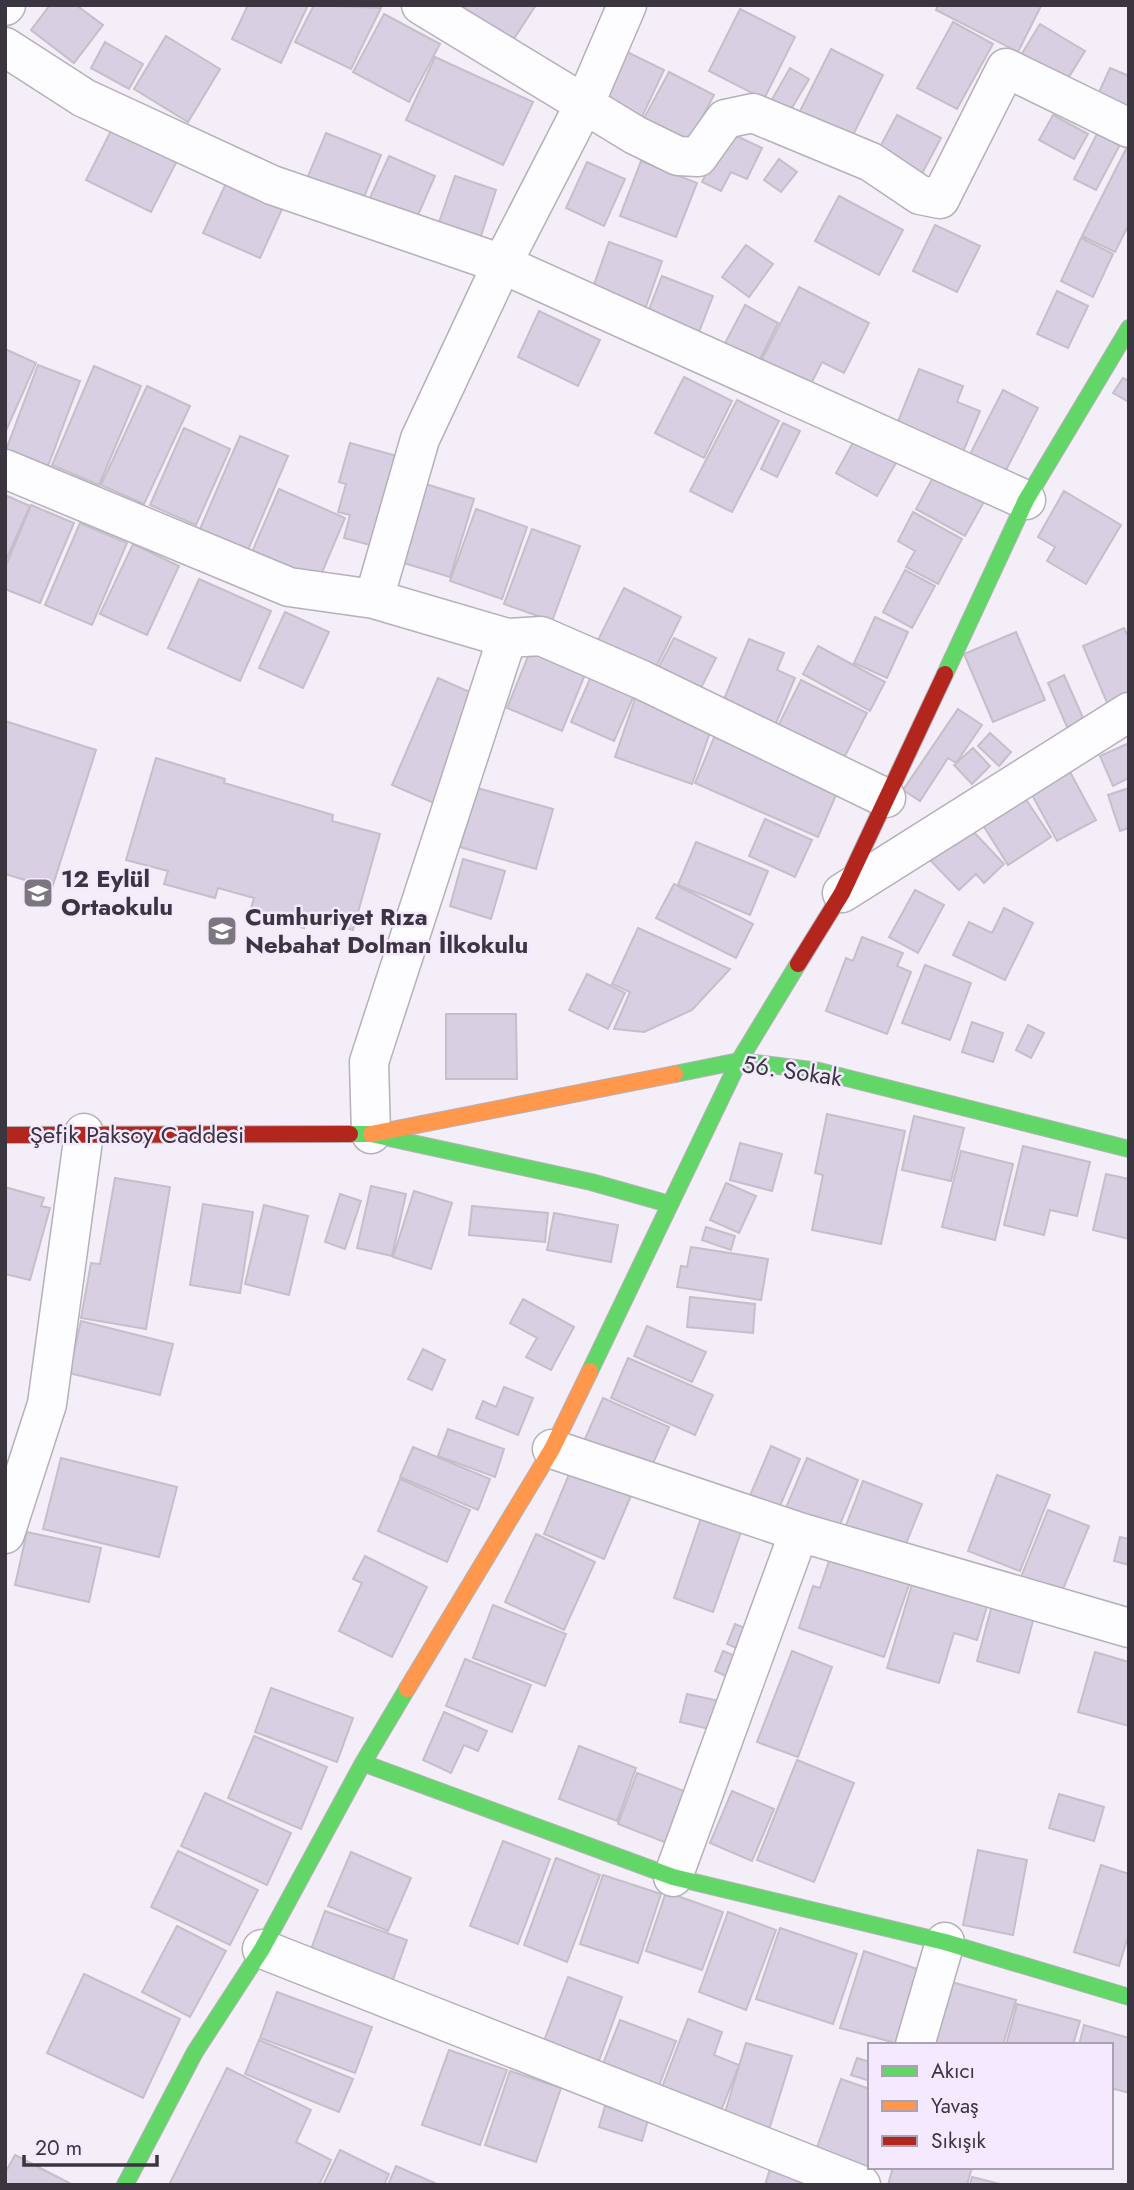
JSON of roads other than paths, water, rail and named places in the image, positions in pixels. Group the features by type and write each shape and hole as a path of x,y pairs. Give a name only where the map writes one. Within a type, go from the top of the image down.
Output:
{"main road":[{"path":"125,2185 195,2052 262,1949 363,1763 552,1449 669,1204 704,1139 739,1061 842,893 1026,500 1129,328"},
{"name":"56. Sokak","path":"371,1134 739,1061 819,1071 1129,1149"},
{"path":"371,1134 591,1182 669,1204"},
{"name":"Şefik Paksoy Caddesi","path":"5,1135 371,1134"},
{"path":"363,1763 673,1877 945,1942 1129,1997"}],"street":[{"path":"421,5 635,135 678,156 698,157 724,119 753,113 871,162 920,195 940,199 1006,68 1129,128"},
{"path":"374,599 420,439 502,264 585,103 627,5"},
{"path":"5,47 84,98 272,185 502,264 1026,500"},
{"path":"5,469 289,587 374,599 507,638 541,636 642,680 886,798"},
{"path":"371,1134 369,1062 507,638"},
{"path":"842,893 1129,712"},
{"path":"5,1534 47,1404 84,1133"},
{"path":"552,1449 799,1532 1129,1628"},
{"path":"673,1877 799,1532"},
{"path":"916,2043 945,1942"},
{"path":"262,1949 861,2185"}],"place":[{"name":"12 Eylül Ortaokulu","path":"38,893"},
{"name":"Cumhuriyet Rıza Nebahat Dolman İlkokulu","path":"222,931"}]}
